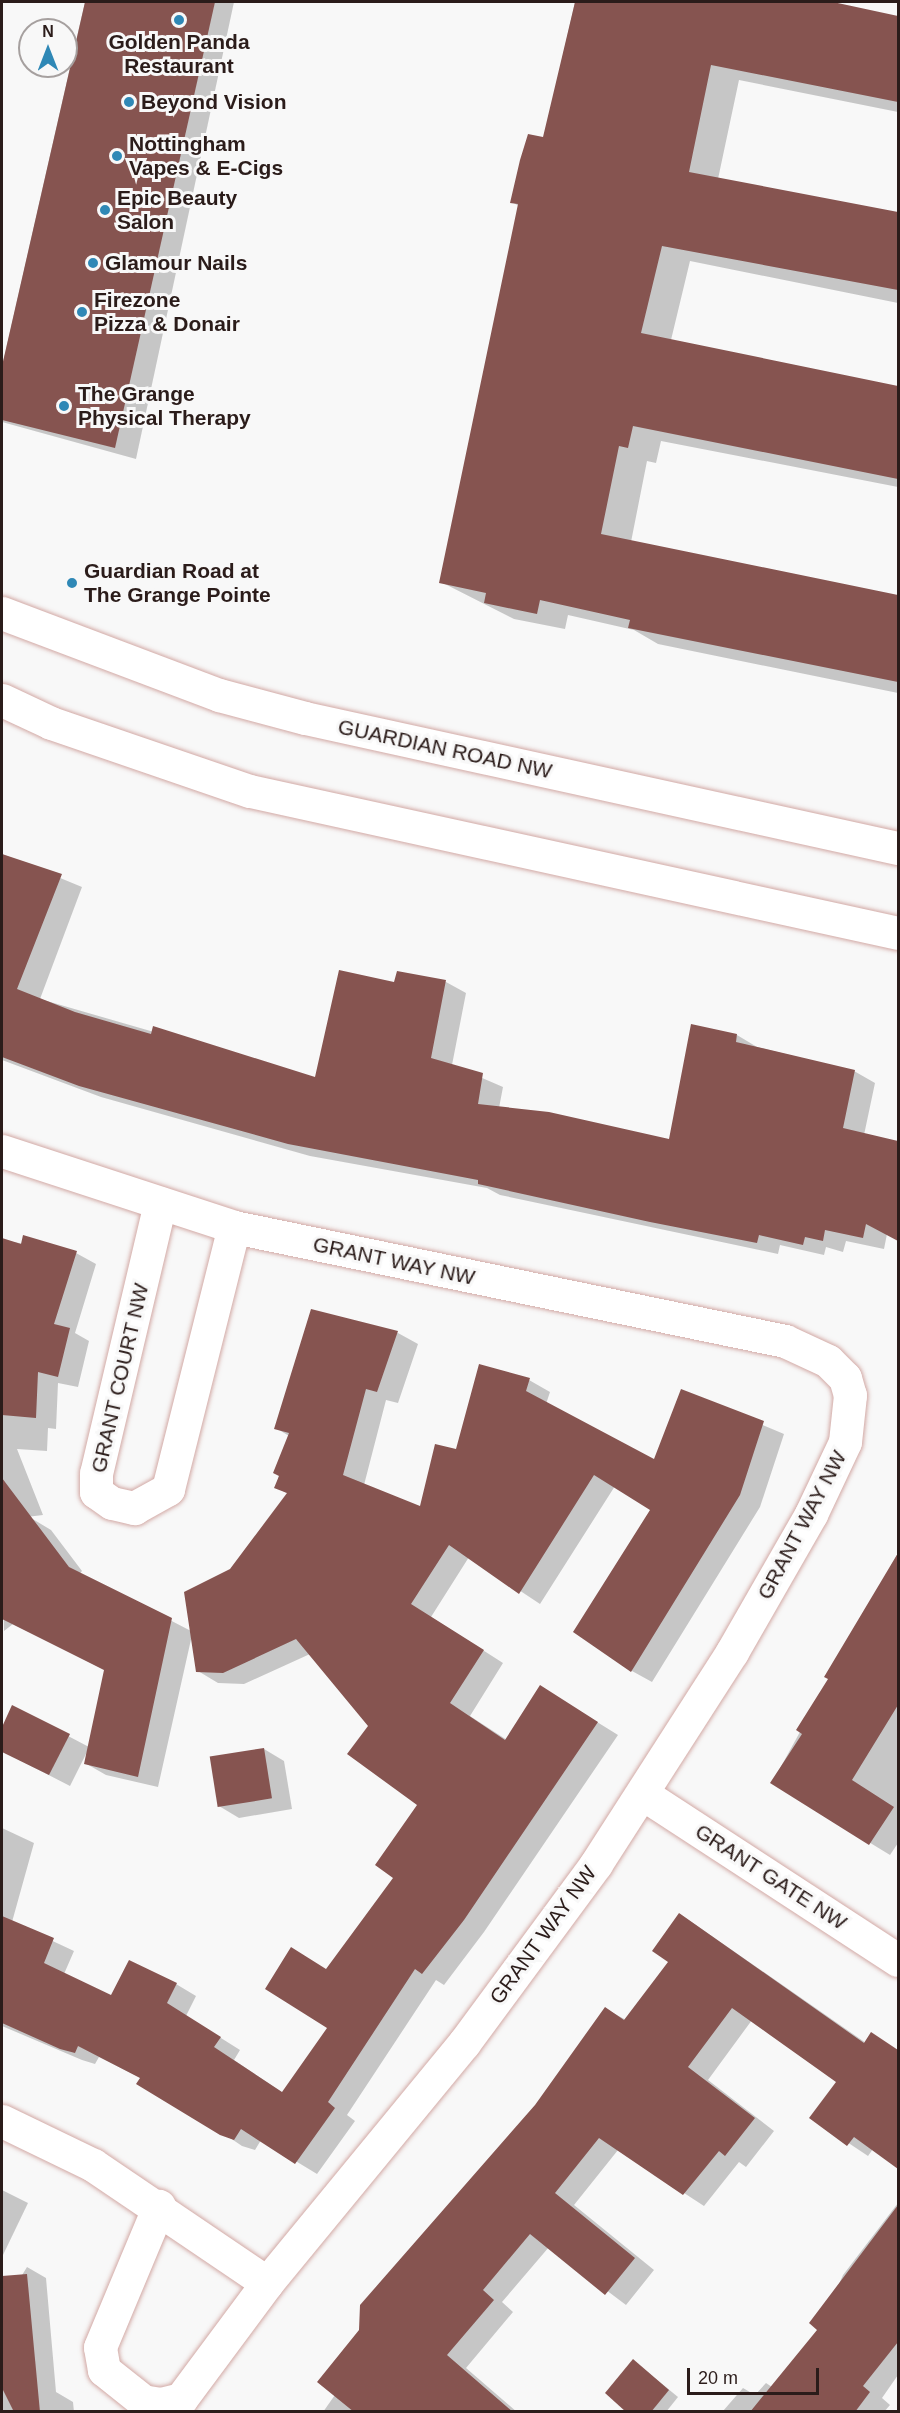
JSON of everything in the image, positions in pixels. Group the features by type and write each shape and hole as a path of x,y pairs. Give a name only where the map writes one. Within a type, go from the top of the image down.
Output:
{"street":[{"name":"GUARDIAN ROAD NW","path":"2,613 219,695 304,718 898,848"},
{"path":"2,700 51,723 250,790 898,933"},
{"name":"GRANT WAY NW","path":"2,1150 234,1227 785,1341 810,1350 846,1378 851,1417 846,1442 811,1514 643,1794 464,2043 267,2283 182,2399 143,2401 104,2370 100,2347 159,2206"},
{"name":"GRANT COURT NW","path":"160,1203 96,1473 96,1491 112,1503 134,1508 168,1489 234,1227"},
{"name":"GRANT GATE NW","path":"643,1794 898,1960"},
{"path":"2,2121 93,2164 159,2206 267,2283"}],"building":[{"path":"85,2 215,2 115,448 2,420 2,366 68,78 78,78 78,33"},
{"path":"575,2 833,2 898,16 898,102 711,65 689,172 898,212 898,290 662,246 641,333 898,386 898,479 633,426 628,448 619,446 601,534 898,595 898,682 628,628 630,620 540,600 537,614 484,603 486,593 439,583 518,204 510,203 520,160 528,134 543,137"},
{"path":"2,854 62,874 17,989 75,1012 151,1034 153,1026 315,1077 339,970 394,982 397,971 446,980 431,1058 483,1073 478,1104 549,1112 669,1139 691,1024 737,1034 736,1042 855,1070 843,1128 898,1141 898,1241 866,1224 863,1238 825,1230 823,1241 805,1237 803,1245 759,1235 757,1243 650,1222 478,1184 478,1180 288,1144 79,1086 2,1057"},
{"path":"23,1235 77,1251 54,1324 70,1328 58,1377 38,1372 36,1418 2,1415 2,1238 21,1244"},
{"path":"311,1309 398,1331 377,1392 366,1389 343,1475 420,1506 435,1444 456,1449 479,1364 530,1378 526,1391 654,1459 681,1389 764,1421 740,1495 631,1672 573,1632 650,1510 594,1475 519,1594 449,1545 411,1604 484,1650 450,1703 505,1740 540,1685 598,1722 464,1920 422,1974 415,1969 328,2102 335,2108 295,2164 241,2129 234,2140 220,2135 136,2084 140,2078 78,2046 75,2053 60,2049 2,2023 2,1916 54,1938 44,1963 111,1995 129,1960 177,1983 167,2003 221,2037 214,2047 282,2092 327,2028 265,1989 291,1947 326,1969 393,1878 375,1865 417,1805 347,1754 368,1726 296,1639 223,1673 196,1672 184,1592 230,1569 287,1493 274,1488 279,1476 273,1473 289,1433 274,1429"},
{"path":"2,1478 69,1567 172,1618 138,1777 84,1764 104,1670 2,1619"},
{"path":"898,1553 898,1705 852,1780 894,1807 869,1845 770,1783 802,1734 796,1730 828,1679 824,1677"},
{"path":"12,1705 70,1734 49,1775 2,1752 2,1727"},
{"path":"264,1748 272,1798 218,1807 210,1757"},
{"path":"679,1913 864,2043 871,2032 898,2050 898,2169 854,2137 847,2146 809,2118 836,2082 732,2008 688,2067 755,2118 725,2156 719,2151 683,2195 599,2138 555,2193 635,2258 605,2295 530,2234 483,2290 494,2300 447,2355 513,2412 354,2412 317,2382 359,2330 360,2305 535,2105 605,2007 624,2020 668,1962 652,1951"},
{"path":"898,2205 898,2342 863,2386 870,2392 855,2412 750,2412 817,2330 809,2323"},
{"path":"27,2274 40,2412 14,2412 2,2388 2,2276"},
{"path":"633,2359 669,2390 651,2412 626,2412 605,2393"}],"place":[{"name":"Golden Panda Restaurant","path":"179,20"},
{"name":"Beyond Vision","path":"129,102"},
{"name":"Nottingham Vapes & E-Cigs","path":"117,156"},
{"name":"Epic Beauty Salon","path":"105,210"},
{"name":"Glamour Nails","path":"93,263"},
{"name":"Firezone Pizza & Donair","path":"82,312"},
{"name":"The Grange Physical Therapy","path":"64,406"},
{"name":"Guardian Road at The Grange Pointe","path":"72,583"}]}
